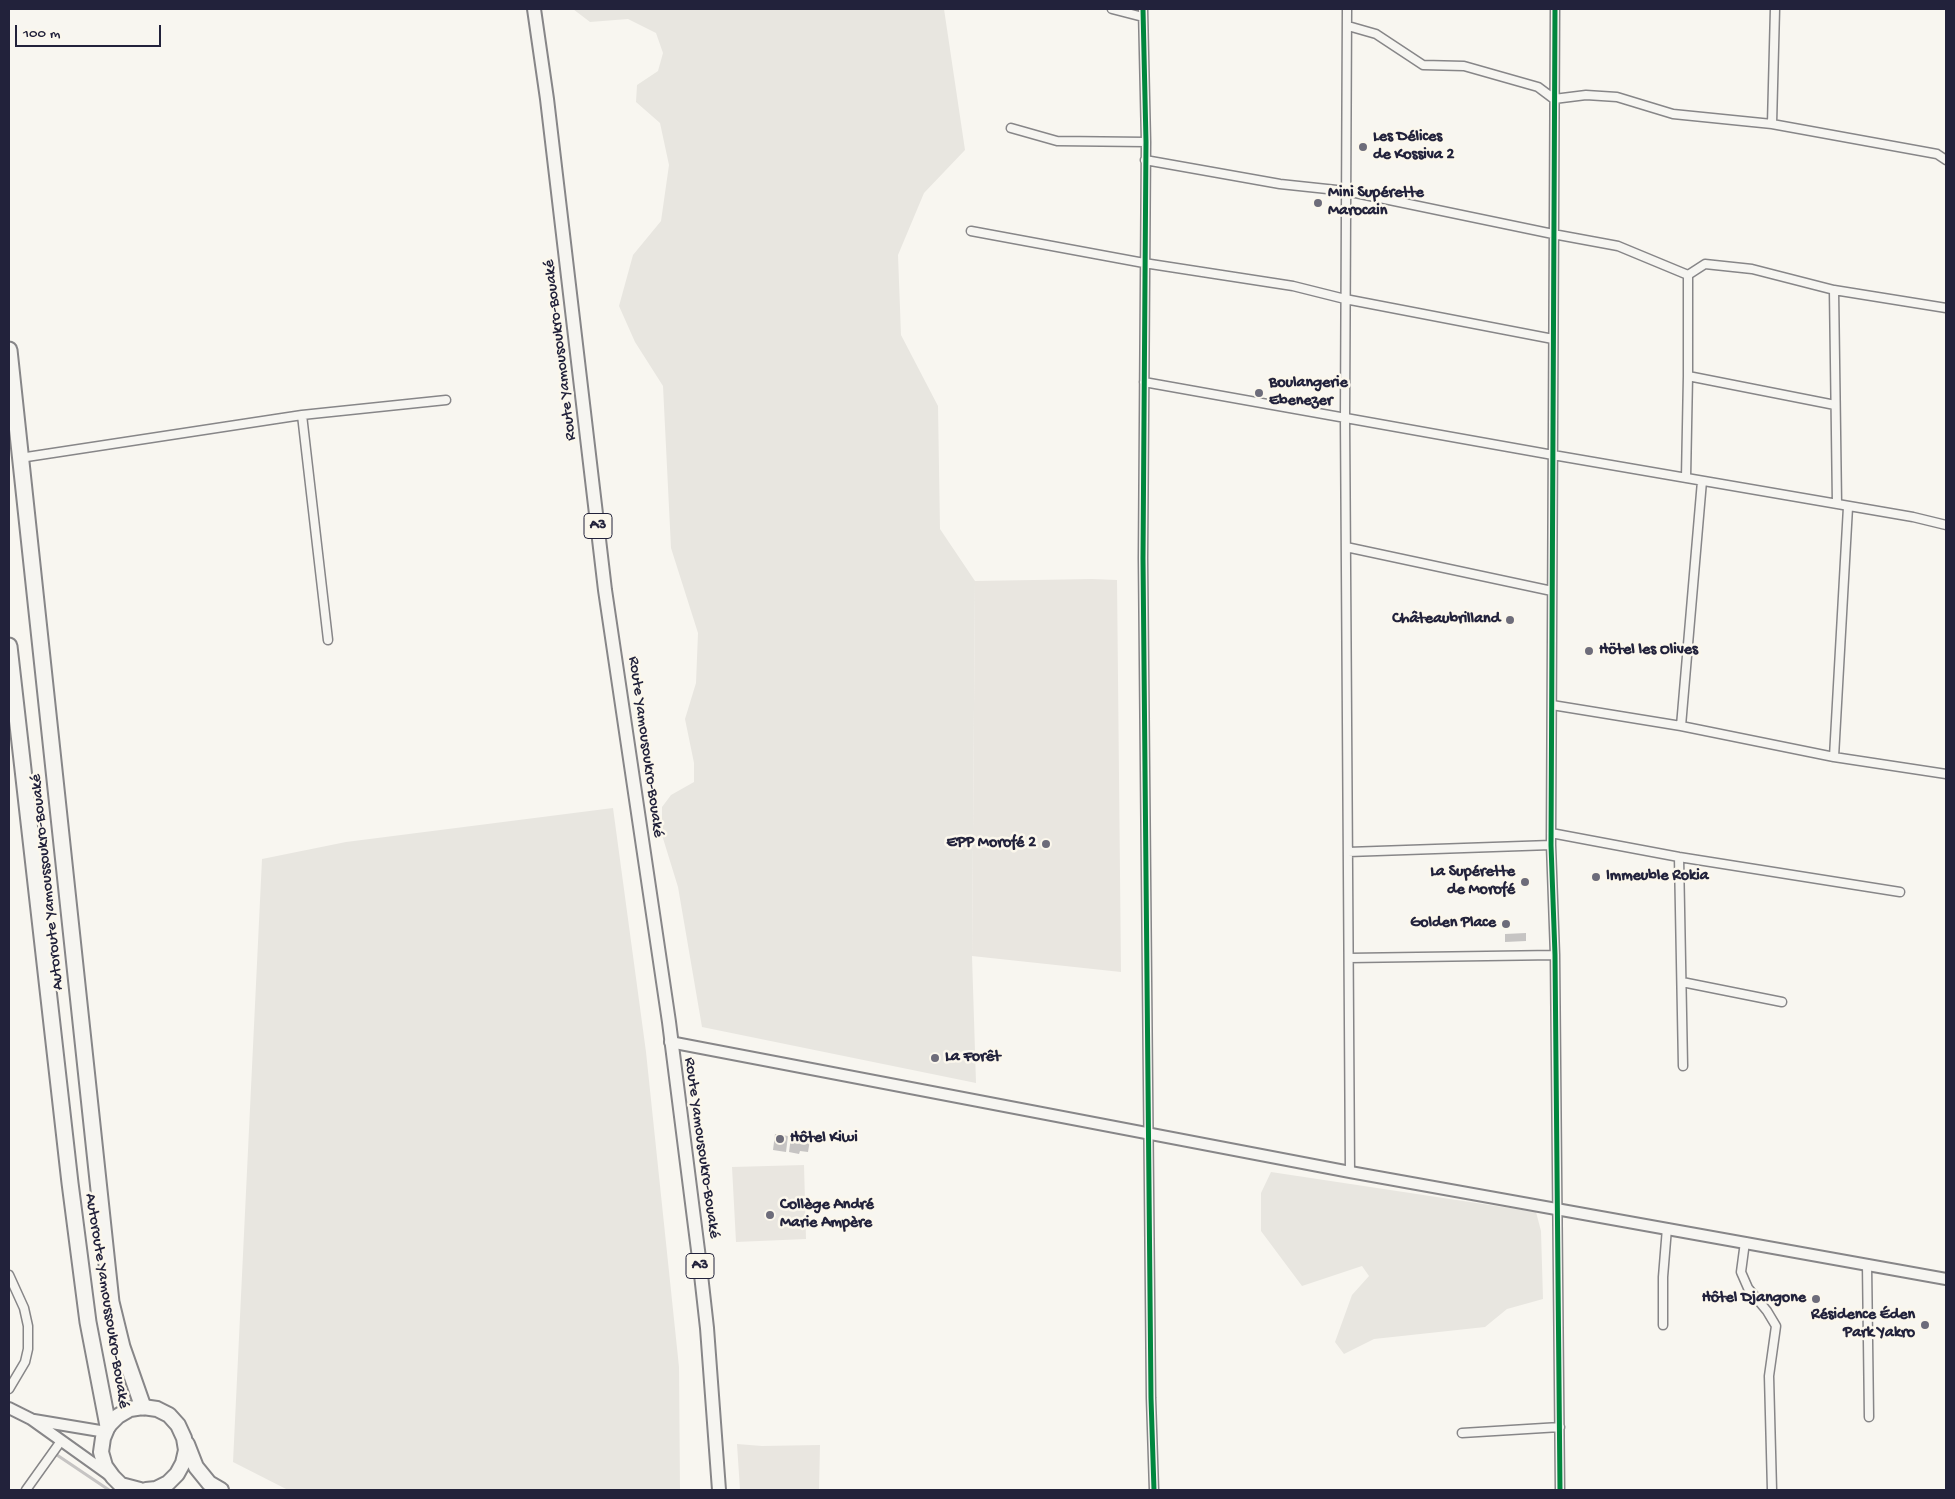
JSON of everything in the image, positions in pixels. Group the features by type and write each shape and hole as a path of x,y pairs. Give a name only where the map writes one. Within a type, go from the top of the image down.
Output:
{"highway":[{"name":"Autoroute Yamoussoukro-Bouaké","path":"9,350 111,1302 122,1347 143,1407"},
{"name":"Autoroute Yamoussoukro-Bouaké","path":"9,646 70,1183 88,1322 107,1429"},
{"path":"140,1490 122,1485 113,1477 105,1466 101,1452 103,1438 107,1429 118,1416 130,1409 143,1407 157,1409 169,1415 178,1425 196,1466 209,1483 221,1490"},
{"path":"146,1490 156,1489 168,1483 177,1474 183,1463 186,1450 184,1438"}],"main road":[{"name":"Route Yamousoukro-Bouaké","path":"534,9 548,99 605,590 669,1022 707,1328 719,1490"}],"street":[{"path":"1112,9 1143,17"},
{"path":"1143,9 1146,142 1143,577 1154,1490"},
{"path":"1347,9 1345,299 1350,1172"},
{"path":"1555,9 1551,845 1555,955 1560,1490"},
{"path":"1772,124 1775,9"},
{"path":"1348,26 1376,34 1423,65 1464,66 1538,87 1554,99 1586,95 1618,97 1673,114 1772,124 1937,154 1946,160"},
{"path":"1011,128 1057,141 1146,142"},
{"path":"1145,160 1280,184 1346,191 1618,246 1688,275"},
{"path":"971,231 1144,263 1293,286 1345,299 1553,339"},
{"path":"1688,275 1706,264 1752,269 1834,290 1946,308"},
{"path":"1686,478 1688,275"},
{"path":"1834,290 1837,504"},
{"path":"1688,376 1835,405"},
{"path":"1144,382 1913,517 1946,525"},
{"path":"20,458 302,415 446,400"},
{"path":"302,415 328,640"},
{"path":"1681,726 1702,480"},
{"path":"1834,757 1848,507"},
{"path":"1346,547 1552,591"},
{"path":"1552,704 1681,726 1834,757 1946,774"},
{"path":"1551,833 1679,857 1900,892"},
{"path":"1348,852 1551,845"},
{"path":"1679,857 1683,1066"},
{"path":"1349,958 1555,955"},
{"path":"1682,982 1782,1002"},
{"path":"670,1042 1350,1172 1946,1279"},
{"path":"1663,1325 1663,1277 1667,1228"},
{"path":"1745,1242 1741,1272 1748,1288 1776,1326 1770,1376 1772,1490"},
{"path":"1867,1264 1869,1417"},
{"path":"9,1275 24,1308 28,1326 25,1362 9,1389"},
{"path":"9,1408 31,1420 113,1477"},
{"path":"31,1420 107,1429"},
{"path":"1462,1434 1560,1427"},
{"path":"26,1490 61,1441"}],"shaded area":[{"path":"573,9 944,9 965,150 924,193 898,255 901,335 938,406 940,529 975,581 972,956 976,1083 702,1027 678,887 662,835 662,807 671,795 694,782 694,763 685,719 696,683 698,633 671,548 663,386 635,342 619,306 633,255 661,221 669,165 660,123 636,102 637,85 658,71 663,53 656,33 628,19 590,22"},
{"name":"EPP Morofé 2","path":"1117,580 1121,972 972,956 975,581"},
{"path":"613,808 646,1052 679,1367 680,1490 288,1490 233,1462 262,859 346,842"},
{"path":"1526,933 1526,941 1505,942 1505,934"},
{"path":"775,1134 788,1136 786,1152 773,1150"},
{"path":"791,1137 810,1140 808,1152 800,1151 799,1154 789,1152"},
{"name":"Collège André Marie Ampère","path":"804,1165 806,1239 736,1242 732,1167"},
{"path":"1271,1172 1536,1212 1541,1231 1543,1299 1507,1309 1485,1327 1374,1339 1344,1354 1335,1342 1352,1295 1369,1276 1362,1266 1302,1286 1261,1231 1261,1193"},
{"path":"737,1444 762,1446 820,1445 819,1490 740,1490"}],"waterway":[{"path":"54,1453 109,1490"}],"cycle path":[{"path":"1143,9 1146,142 1143,558 1151,1398 1154,1490"},
{"path":"1555,9 1551,845 1555,955 1560,1490"}],"place":[{"name":"Les Délices de Kossiva 2","path":"1363,147"},
{"name":"Mini Supérette Marocain","path":"1318,203"},
{"name":"Boulangerie Ebenezer","path":"1259,393"},
{"name":"Châteaubrilland","path":"1510,620"},
{"name":"Hötel les Olives","path":"1589,651"},
{"name":"EPP Morofé 2","path":"1046,844"},
{"name":"Immeuble Rokia","path":"1596,877"},
{"name":"La Supérette de Morofé","path":"1525,882"},
{"name":"Golden Place","path":"1506,924"},
{"name":"La Forêt","path":"935,1058"},
{"name":"Hôtel Kiwi","path":"780,1139"},
{"name":"Collège André Marie Ampère","path":"770,1215"},
{"name":"Hôtel Djangone","path":"1816,1299"},
{"name":"Résidence Éden Park Yakro","path":"1925,1325"}]}
